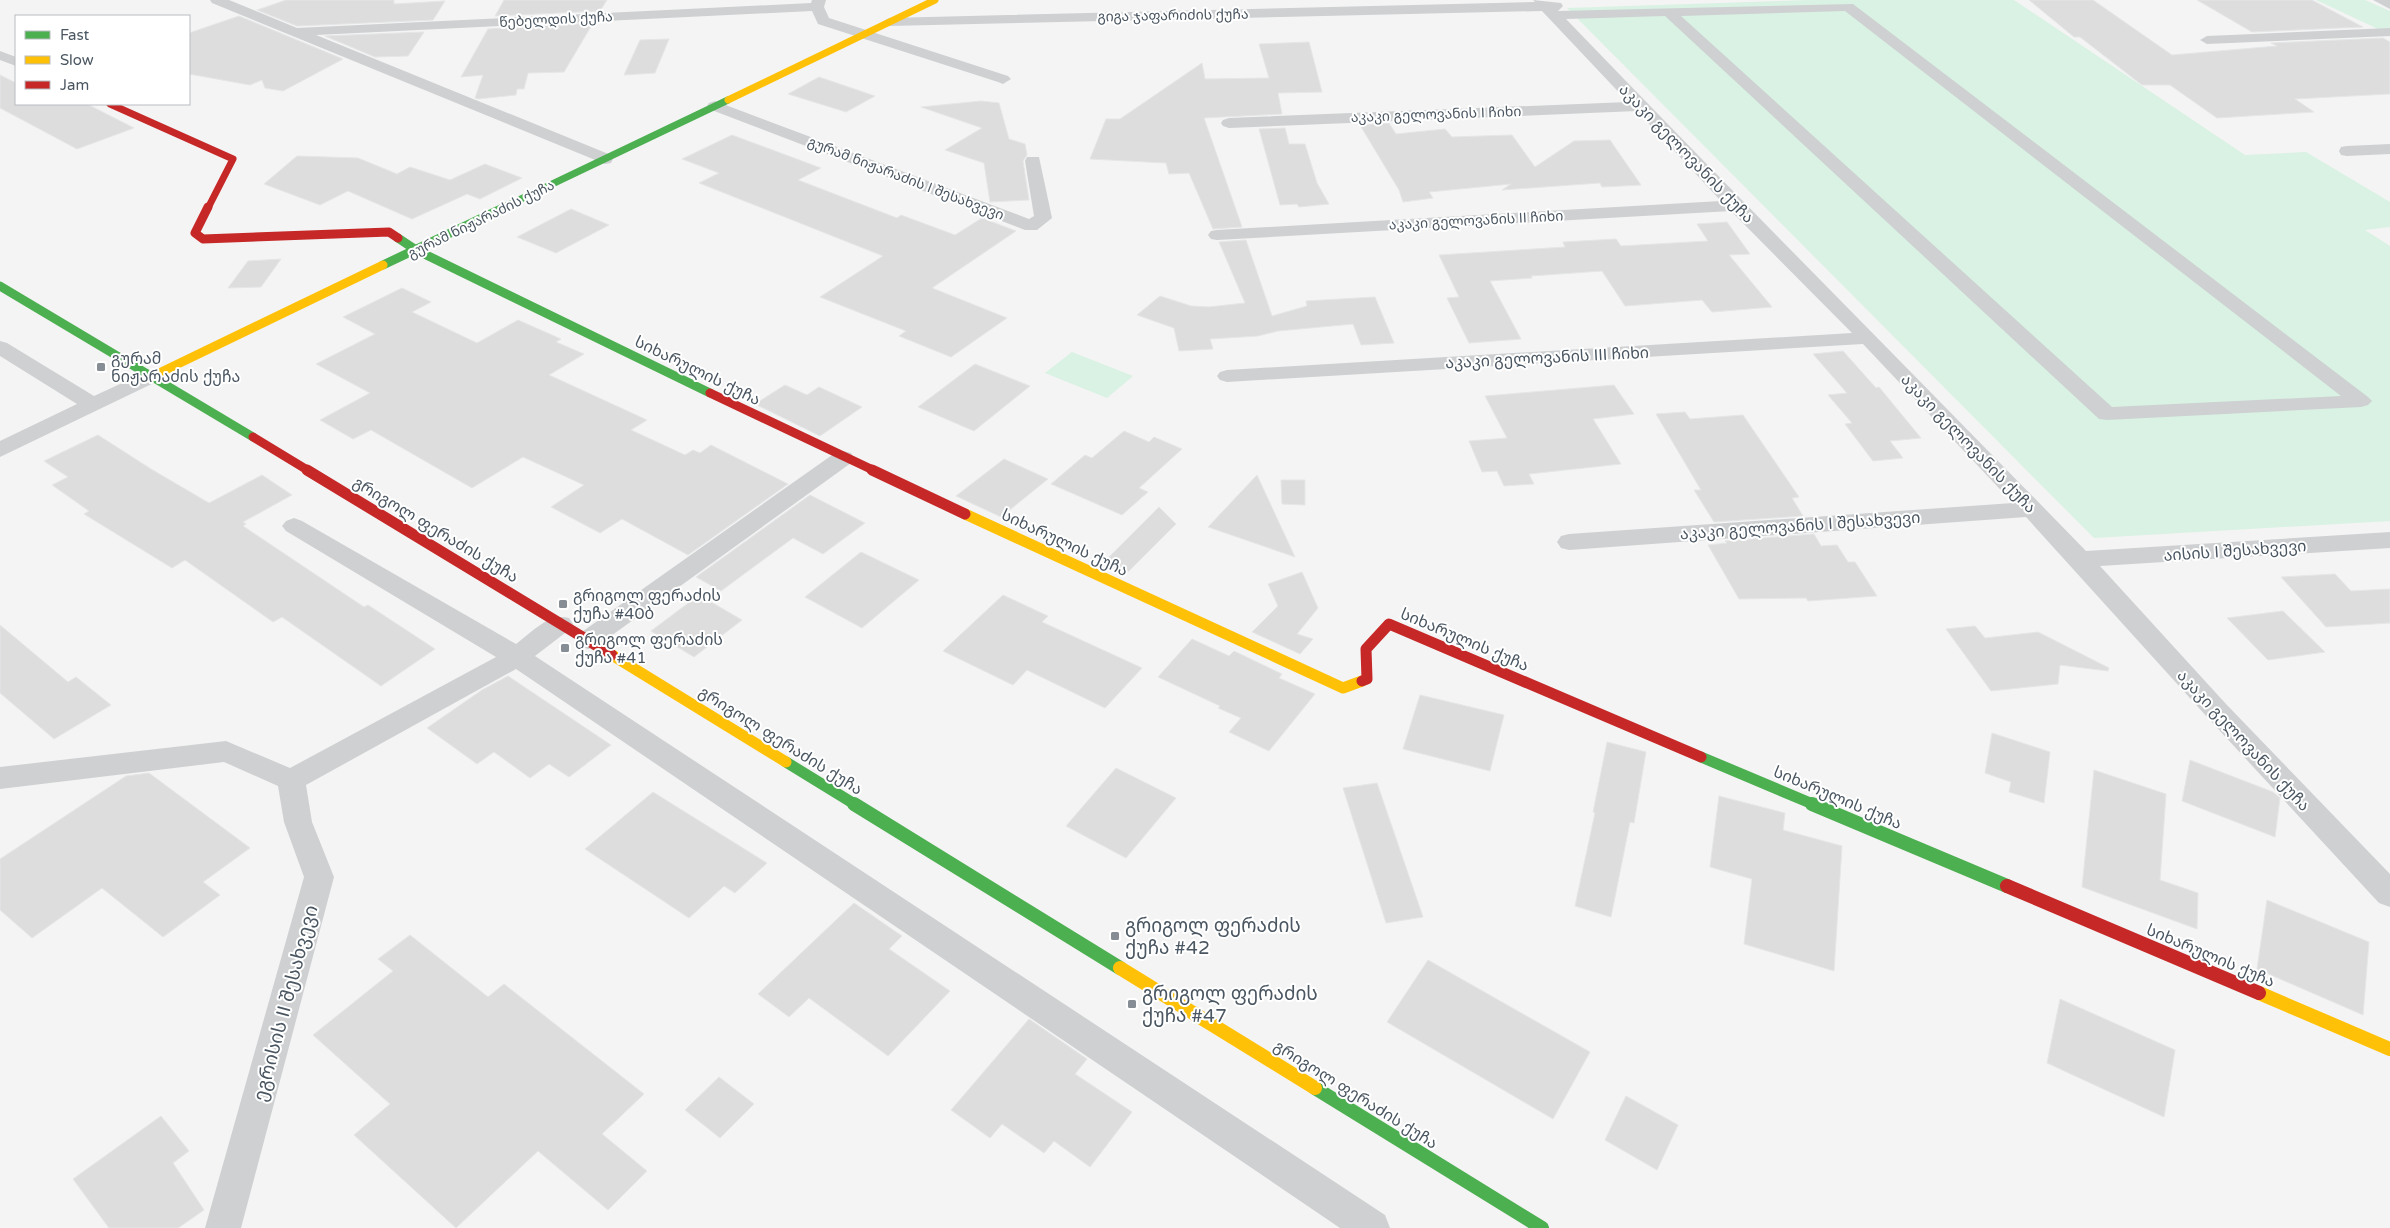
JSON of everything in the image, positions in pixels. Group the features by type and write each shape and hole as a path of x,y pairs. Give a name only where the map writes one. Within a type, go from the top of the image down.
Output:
{"street":[{"name":"წებელდის ქუჩა","path":"217,0 605,159"},
{"name":"გურამ ნიჟარაძის ქუჩა","path":"0,450 935,0"},
{"name":"გიგა ჯაფარიძის ქუჩა","path":"889,22 1546,7 1696,0"},
{"path":"2380,0 2390,5"},
{"name":"წებელდის ქუჩა","path":"294,32 818,3"},
{"path":"818,3 823,21 1003,79"},
{"path":"1546,7 1669,12 1848,8 2361,401 2107,414 1669,12"},
{"name":"აკაკი გელოვანის ქუჩა","path":"1546,7 1735,205 1868,338 2080,559 2217,712 2390,894"},
{"path":"2207,40 2390,32"},
{"path":"0,54 15,62"},
{"name":"სიხარულის ქუჩა","path":"112,105 234,159 196,233 203,239 389,232 416,250 843,458 1342,688 1367,679 1366,649 1389,624 2390,1049"},
{"name":"გურამ ნიჟარაძის I შესახვევი","path":"715,106 1031,226 1043,218 1033,161"},
{"name":"აკაკი გელოვანის I ჩიხი","path":"1229,122 1642,106"},
{"path":"2347,151 2390,149"},
{"name":"აკაკი გელოვანის II ჩიხი","path":"1217,235 1735,205"},
{"name":"გრიგოლ ფერაძის ქუჩა","path":"0,286 153,376 588,640 1542,1228"},
{"name":"აკაკი გელოვანის III ჩიხი","path":"1226,376 1868,338"},
{"path":"0,347 94,405"},
{"path":"588,640 843,458"},
{"name":"აკაკი გელოვანის I შესახვევი","path":"1569,542 2031,509"},
{"path":"294,526 517,658 1372,1228"},
{"name":"აისის I შესახვევი","path":"2080,559 2390,540"},
{"path":"0,778 226,751 291,780 517,658 560,624"},
{"name":"ეგრისის II შესახვევი","path":"224,1228 319,877 298,822 291,780"}],"green space":[{"path":"1811,0 2014,0 2245,155 2306,152 2390,202 2390,227 2365,230 2390,246 2390,521 2094,538 1567,8"},
{"path":"2316,0 2365,0 2390,11 2390,28 2378,29"},
{"path":"1072,352 1133,376 1107,398 1045,373"}],"building":[{"path":"286,0 394,0 394,4 445,1 433,20 297,26 257,10"},
{"path":"504,0 607,0 600,11 495,16"},
{"path":"2029,0 2093,0 2172,55 2277,46 2271,43 2383,38 2390,42 2390,94 2295,99 2314,112 2217,118 2170,85 2142,85 2080,37 2074,37"},
{"path":"2197,0 2312,0 2363,27 2252,32"},
{"path":"239,16 343,59 283,91 265,88 262,80 250,85 190,74 190,33"},
{"path":"593,23 564,72 528,73 524,89 517,89 516,95 478,99 475,98 483,75 461,77 488,29"},
{"path":"424,32 408,56 375,57 325,36"},
{"path":"669,39 655,73 624,75 640,40"},
{"path":"1309,42 1322,92 1278,93 1282,114 1204,118 1242,227 1213,229 1189,173 1169,174 1166,163 1090,159 1106,119 1120,119 1202,63 1205,79 1269,78 1259,44"},
{"path":"0,75 15,82 15,105 89,105 134,128 77,149 0,108"},
{"path":"819,77 875,96 846,112 788,94"},
{"path":"981,101 999,103 1009,139 1025,144 1027,155 1023,161 1029,200 990,202 984,163 945,150 982,128 921,107"},
{"path":"1389,123 1396,134 1445,129 1452,137 1512,135 1535,167 1574,141 1610,140 1641,185 1602,187 1600,183 1502,190 1511,184 1429,192 1433,198 1403,202 1399,190 1360,125"},
{"path":"1285,128 1289,144 1305,144 1317,183 1329,204 1299,207 1297,204 1280,205 1259,129"},
{"path":"732,135 821,168 798,180 897,218 901,215 955,235 982,218 1016,231 932,288 1007,318 951,357 899,336 906,331 820,297 883,256 699,183 719,173 682,159"},
{"path":"297,156 358,158 397,174 410,167 450,180 485,164 522,178 480,199 467,194 412,219 348,191 320,205 264,184"},
{"path":"571,209 609,225 556,253 517,237"},
{"path":"1727,222 1750,254 1729,255 1772,307 1712,312 1702,300 1625,306 1602,271 1531,276 1532,278 1490,281 1521,339 1469,343 1447,298 1459,297 1439,255 1565,247 1563,242 1616,239 1621,246 1708,241 1697,224"},
{"path":"1246,240 1272,316 1307,306 1306,301 1375,297 1394,343 1361,345 1353,324 1278,331 1258,336 1210,339 1213,349 1179,351 1174,328 1137,315 1160,296 1191,306 1209,307 1245,303 1219,242"},
{"path":"281,259 261,287 228,288 248,261"},
{"path":"402,288 431,302 412,312 477,343 518,320 561,339 556,342 584,354 549,375 647,420 631,430 685,455 693,450 700,453 711,445 788,484 688,555 622,519 600,533 551,507 584,485 523,457 472,488 371,430 353,439 320,420 370,393 316,364 375,334 343,317"},
{"path":"1843,351 1876,388 1879,387 1921,438 1890,441 1903,458 1873,461 1845,424 1852,423 1828,395 1847,393 1813,354"},
{"path":"975,364 1030,386 974,431 918,407"},
{"path":"785,385 807,395 819,387 862,407 820,436 755,404"},
{"path":"1614,385 1634,414 1593,419 1621,464 1529,474 1534,484 1504,486 1497,471 1482,472 1469,441 1507,438 1485,396"},
{"path":"1685,412 1690,419 1743,415 1799,497 1792,498 1803,516 1714,522 1694,490 1701,490 1656,414"},
{"path":"1124,431 1149,442 1154,437 1182,449 1139,488 1148,492 1122,515 1051,484 1085,455 1092,458"},
{"path":"98,435 209,503 262,475 292,495 243,522 246,524 243,526 364,607 368,605 435,649 381,686 282,617 273,622 185,560 172,568 84,514 89,511 52,485 68,477 44,461"},
{"path":"1004,459 1048,479 1001,517 956,496"},
{"path":"1257,475 1295,557 1208,527"},
{"path":"1281,480 1305,480 1305,505 1282,504"},
{"path":"810,495 865,523 823,554 793,538 721,591 696,577"},
{"path":"1159,507 1176,524 1125,575 1102,564"},
{"path":"1814,534 1821,546 1837,545 1848,562 1855,562 1877,596 1808,601 1806,598 1739,599 1708,545 1727,543 1725,541"},
{"path":"861,552 919,580 862,628 805,597"},
{"path":"1302,572 1318,608 1297,634 1313,639 1300,654 1252,632 1278,606 1268,584"},
{"path":"2335,574 2351,591 2390,589 2390,623 2326,627 2281,577"},
{"path":"699,595 742,620 694,657 651,631"},
{"path":"1003,595 1048,616 1042,622 1142,668 1105,708 1027,670 1013,685 943,651"},
{"path":"2283,611 2325,652 2268,660 2227,618"},
{"path":"0,625 68,682 76,677 111,705 54,739 0,693"},
{"path":"1975,626 1985,638 2038,632 2109,668 2108,671 2060,665 2058,684 1991,691 1946,629"},
{"path":"1192,639 1229,656 1234,651 1282,674 1279,678 1315,694 1269,751 1229,732 1241,718 1158,677"},
{"path":"508,676 611,745 569,777 549,764 530,778 494,752 477,764 427,728 482,690"},
{"path":"1420,695 1504,715 1490,771 1403,749"},
{"path":"1992,733 2050,752 2044,803 2009,792 2011,782 1985,773"},
{"path":"1607,742 1646,752 1634,823 1630,822 1611,917 1575,906 1595,813 1593,812"},
{"path":"2190,760 2273,792 2280,798 2275,837 2182,801"},
{"path":"1116,768 1176,798 1126,858 1066,826"},
{"path":"2094,770 2166,794 2160,880 2198,893 2197,929 2082,887"},
{"path":"149,773 250,848 203,882 220,895 163,937 102,888 32,938 0,910 0,859 126,776"},
{"path":"1377,783 1423,917 1386,923 1343,788"},
{"path":"653,792 767,863 735,893 724,886 689,918 585,849"},
{"path":"1719,796 1785,813 1783,830 1842,846 1834,971 1744,944 1752,879 1710,867"},
{"path":"2267,900 2369,942 2363,1015 2257,969"},
{"path":"854,903 902,936 889,949 950,991 888,1056 809,998 789,1017 758,994"},
{"path":"410,935 488,997 504,984 644,1094 602,1134 647,1171 608,1210 538,1151 456,1228 354,1135 390,1104 313,1035 393,971 378,959"},
{"path":"1428,960 1590,1052 1553,1119 1387,1022"},
{"path":"2060,999 2175,1050 2164,1117 2047,1063"},
{"path":"1029,1019 1087,1059 1075,1074 1132,1112 1090,1167 1054,1141 1044,1153 1002,1124 990,1138 951,1110"},
{"path":"719,1077 754,1104 720,1138 685,1110"},
{"path":"1626,1096 1678,1125 1657,1170 1605,1140"},
{"path":"161,1116 189,1151 173,1163 204,1210 178,1228 109,1228 73,1179"}],"traffic: fast":[{"path":"383,265 728,100"},
{"path":"398,238 416,250 710,393"},
{"path":"0,286 253,437"},
{"path":"1701,757 2007,886"},
{"path":"786,762 1120,968"},
{"path":"1315,1088 1542,1228"}],"traffic: slow":[{"path":"728,100 935,0"},
{"path":"153,376 383,265"},
{"path":"965,514 1343,688 1362,681"},
{"path":"612,655 786,762"},
{"path":"1120,968 1315,1088"},
{"path":"2259,993 2390,1049"}],"traffic: jam":[{"path":"112,105 233,159 195,233 203,239 389,232 398,238"},
{"path":"710,393 965,514"},
{"path":"253,437 612,655"},
{"path":"1362,681 1367,679 1366,649 1389,624 1701,757"},
{"path":"2007,886 2259,993"}],"place":[{"name":"გურამ ნიჟარაძის ქუჩა","path":"101,367"},
{"name":"გრიგოლ ფერაძის ქუჩა #40ბ","path":"563,604"},
{"name":"გრიგოლ ფერაძის ქუჩა #41","path":"565,648"},
{"name":"გრიგოლ ფერაძის ქუჩა #42","path":"1115,936"},
{"name":"გრიგოლ ფერაძის ქუჩა #47","path":"1132,1004"}]}
